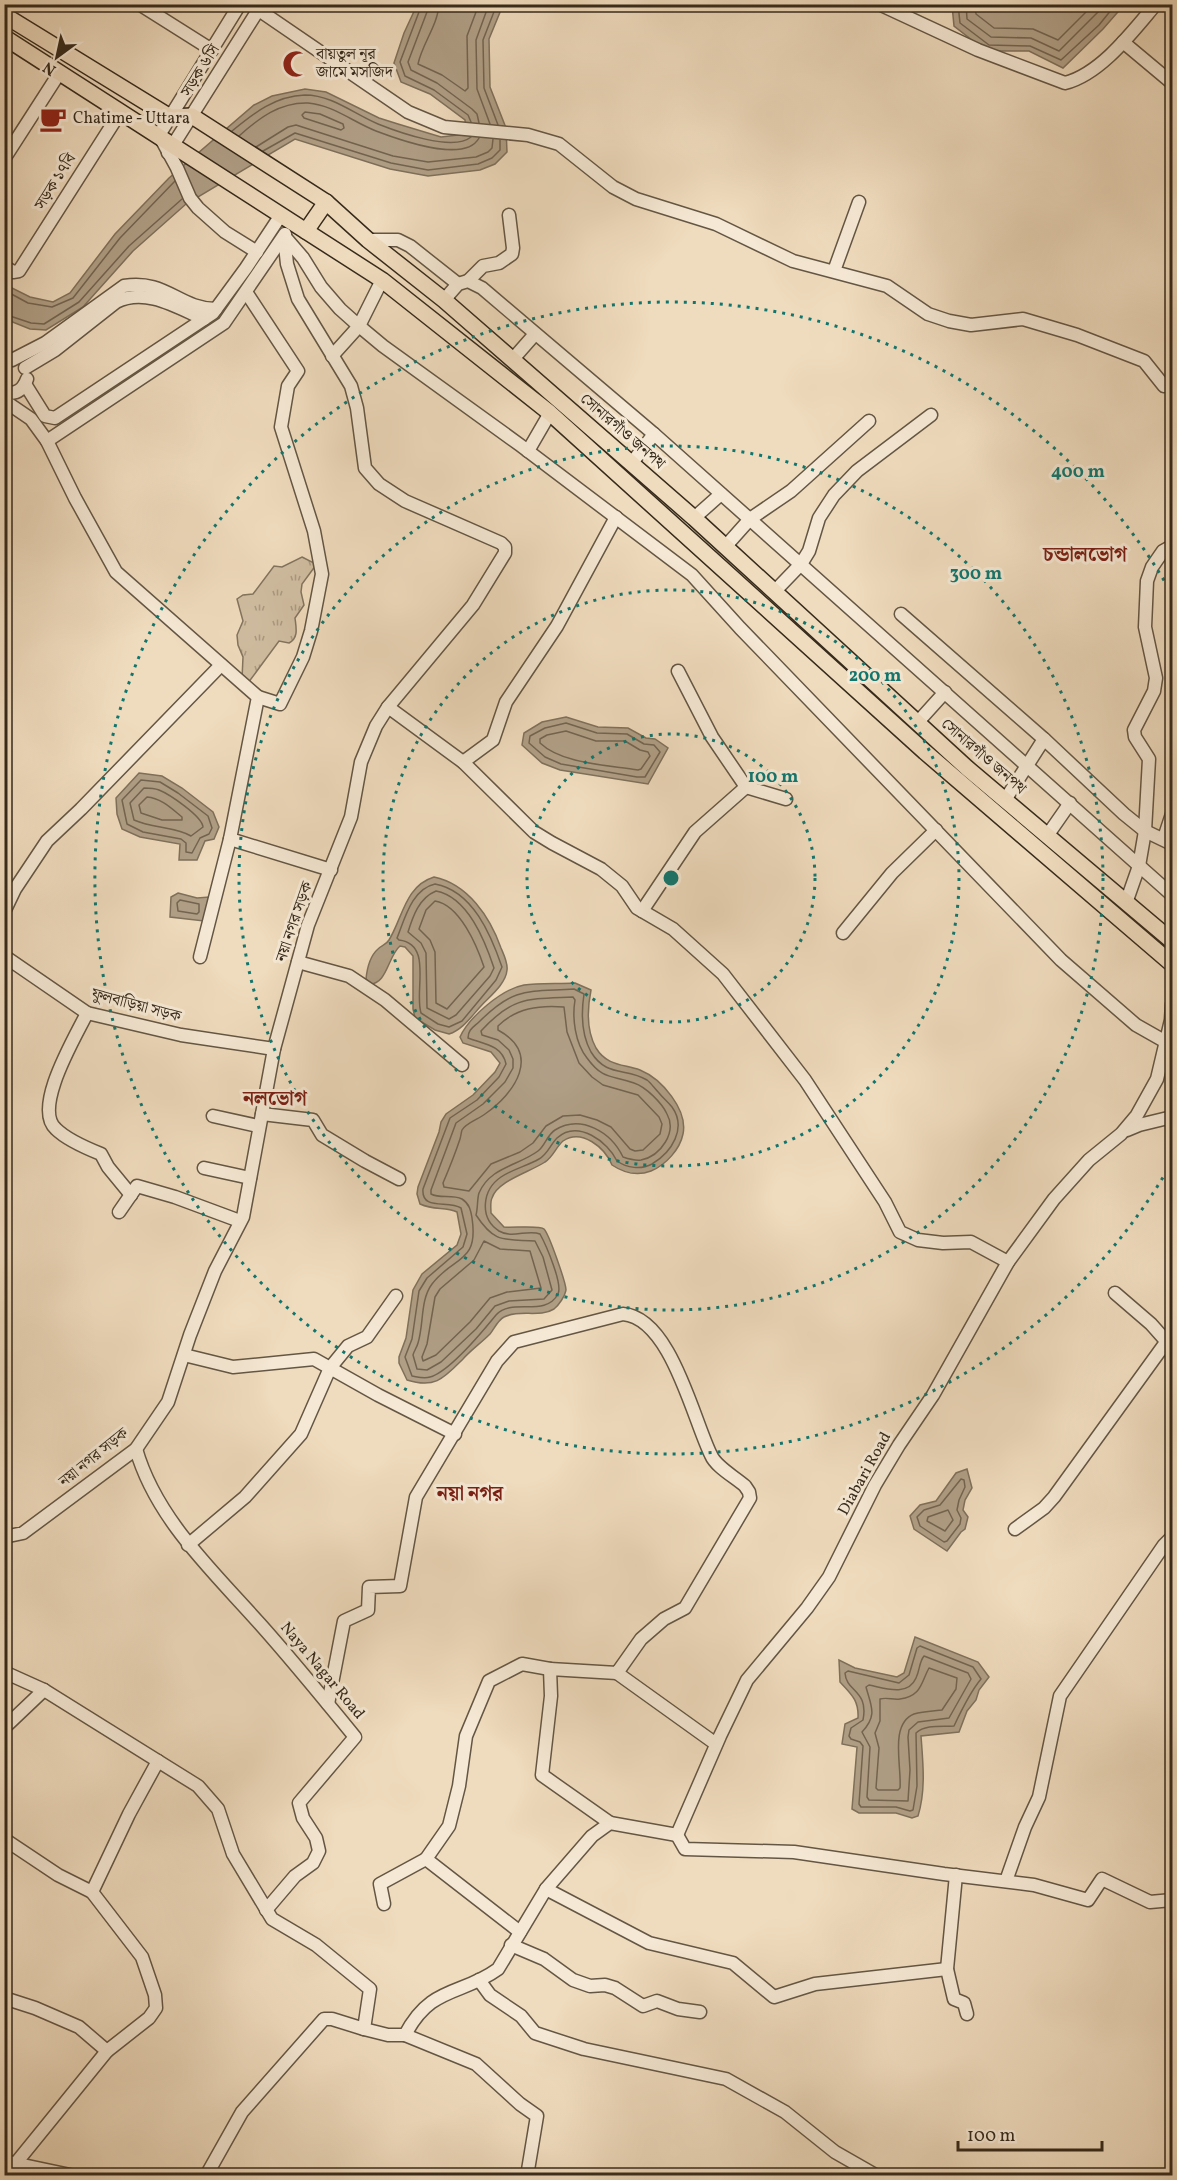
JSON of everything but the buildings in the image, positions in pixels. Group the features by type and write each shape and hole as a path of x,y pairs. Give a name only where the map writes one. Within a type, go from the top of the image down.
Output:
{"main road":[{"path":"4,15 170,117 192,116"},
{"name":"সোনারগাঁও জনপথ","path":"4,37 159,135 176,151 382,279 550,413 925,752 1173,964"},
{"name":"সোনারগাঁও জনপথ","path":"192,116 326,202 368,240 444,300 694,518 917,723 1173,941"},
{"path":"306,231 326,202"},
{"path":"1117,916 1126,903"}],"street":[{"path":"139,4 212,50"},
{"name":"সড়ক ৬সি","path":"159,135 240,4"},
{"path":"879,4 978,50 1065,83 1074,81 1098,65 1124,42 1156,4"},
{"path":"257,6 408,112 444,127 528,135 559,144 613,188 636,199 694,216 793,261 887,286 928,314 949,321 971,325 1023,319 1077,334 1144,361 1164,386"},
{"name":"সড়ক ৬সি","path":"176,151 192,116 257,6"},
{"path":"1124,42 1173,83"},
{"path":"4,159 10,140 60,72"},
{"name":"সড়ক ১৭বি","path":"4,266 13,272 19,271 121,111"},
{"path":"176,151 177,168 190,198 198,208 225,232 257,252"},
{"path":"834,272 859,202"},
{"path":"444,300 483,266 499,263 512,254 509,215"},
{"path":"47,441 224,322 284,236 287,219"},
{"path":"25,384 45,416 55,418 216,309 257,252 287,219"},
{"path":"284,236 340,309 383,346 616,516 692,575 740,628 1060,960 1136,1025 1166,1042"},
{"name":"নয়া নগর সড়ক","path":"4,1537 23,1533 136,1449 168,1402 215,1271 243,1217 274,1049 308,925 351,817 361,762 376,726 388,707 473,605 505,553 505,547 501,543 405,501 379,484 365,468 357,408 351,386 298,299 286,264 284,236"},
{"path":"368,240 398,240 463,283 482,288 654,434 1173,895"},
{"path":"332,356 359,326 382,279"},
{"path":"8,360 45,344 124,286 136,284 158,287 204,309 216,309"},
{"path":"8,360 21,364 25,368 27,379 18,391 5,397 9,404 31,419 47,441 116,572 258,697 280,704 303,657 311,631 322,574 314,531 280,427 288,386 298,371 246,292"},
{"path":"25,368 55,350 128,297 137,296 165,302 204,319"},
{"path":"513,359 536,334"},
{"path":"528,451 550,413"},
{"path":"774,592 801,564 809,551 819,518 834,495 856,471 931,415"},
{"path":"725,547 750,519 791,491 869,421"},
{"path":"631,464 654,434"},
{"path":"694,518 721,494"},
{"path":"463,762 493,740 506,702 557,626 616,516"},
{"path":"1126,903 1139,866 1145,831 1149,759 1134,734 1154,691 1156,678 1145,627 1147,581 1152,567 1163,551 1173,546"},
{"path":"901,614 1145,831 1168,841 1172,818"},
{"path":"4,912 15,889 47,841 221,665"},
{"path":"678,671 712,736 746,787 786,799"},
{"path":"917,723 945,692"},
{"path":"200,957 230,839 258,697"},
{"path":"388,707 463,762 534,832 601,869 622,886 637,908 673,929 723,974 805,1080 885,1202 900,1232 918,1240 943,1243 971,1242 1008,1262"},
{"path":"1005,800 1044,739"},
{"path":"642,911 695,832 746,787"},
{"path":"1047,836 1070,803"},
{"path":"843,933 892,873 936,830"},
{"path":"230,839 331,870"},
{"name":"ফুলবাড়িয়া সড়ক","path":"4,957 87,1013 181,1035 274,1049"},
{"path":"298,962 349,976 385,1000 462,1065"},
{"name":"Diabari Road","path":"677,1835 716,1744 747,1680 807,1608 829,1576 875,1485 933,1395 1008,1262 1054,1199 1089,1160 1121,1134 1137,1115 1157,1079 1171,1025 1173,1004"},
{"path":"87,1013 55,1075 48,1117 55,1129 101,1154 108,1167 131,1195"},
{"path":"213,1116 260,1120 313,1120 322,1135 399,1179"},
{"path":"1121,1134 1138,1125 1173,1117"},
{"path":"204,1168 250,1178"},
{"path":"119,1212 137,1186 175,1197 237,1220"},
{"path":"1015,1528 1044,1508 1054,1497 1170,1338 1115,1293"},
{"path":"188,1545 245,1497 301,1434 330,1368 348,1346 367,1337 396,1296"},
{"path":"328,1704 344,1621 368,1610 369,1587 400,1586 416,1497 497,1361 514,1342 623,1314 630,1315 652,1332 671,1357 687,1390 711,1457 745,1486 750,1498 685,1608 664,1619 641,1639 616,1673"},
{"path":"184,1355 233,1367 314,1359 455,1434"},
{"name":"Naya Nagar Road","path":"136,1449 143,1473 182,1538 277,1643 355,1737 299,1803 303,1818 316,1838 319,1851 314,1863 295,1876 266,1910"},
{"path":"1006,1881 1025,1827 1039,1797 1060,1696 1170,1543"},
{"path":"384,1904 380,1884 426,1859 449,1826 459,1786 466,1736 489,1681 522,1664 550,1669 616,1673 716,1744"},
{"path":"550,1669 551,1696 542,1775 610,1822 677,1835 685,1850 794,1852 1035,1885 1088,1900 1101,1879 1150,1902 1173,1900"},
{"path":"4,1672 44,1690 198,1786 218,1809 233,1854 272,1919 316,1945 370,1989 364,2029"},
{"path":"4,1728 44,1690"},
{"path":"92,1892 129,1814 158,1761"},
{"path":"405,2035 415,2017 429,2003 452,1990 486,1978 498,1969 546,1889 592,1836 610,1822"},
{"path":"4,1839 58,1875 92,1892 142,1957 155,1995 156,2008 149,2018 107,2051 10,2162 75,2175"},
{"path":"426,1859 520,1932"},
{"path":"956,1875 947,1969 954,1999 964,2003 967,2014"},
{"path":"546,1889 649,1943 733,1963 774,1997 815,1984 947,1969"},
{"path":"512,1945 544,1959 573,1980 590,1986 605,1985 615,1988 643,2006 657,2001 678,2009 700,2012"},
{"path":"479,1980 490,1995 521,2016 535,2033 584,2049 726,2079 785,2112 835,2152 877,2175"},
{"path":"4,1998 35,2008 79,2027 107,2051"},
{"path":"206,2175 242,2112 324,2019 332,2019 388,2035 405,2035 476,2064 520,2104 537,2116 526,2175"}],"green space":[{"path":"302,557 316,565 302,584 304,605 295,618 294,638 289,643 279,641 248,683 242,679 243,657 237,635 243,621 237,599 243,595 253,594 274,566 282,567"}],"water":[{"path":"417,5 503,5 489,39 490,87 506,128 507,152 495,164 480,170 428,176 390,169 295,139 186,204 133,251 83,307 46,330 30,329 5,319 4,284 30,297 53,302 70,293 115,234 169,178 254,105 272,96 305,89 326,92 379,118 441,137 466,134 465,120 430,94 401,82 394,63"},
{"path":"952,5 1124,5 1063,68 1029,51 986,51 954,26"},
{"path":"566,717 598,727 628,728 646,738 655,739 668,748 648,784 560,770 542,763 522,745 524,733 542,722"},
{"path":"139,773 162,776 213,812 219,827 214,839 205,841 197,860 179,860 180,844 140,837 122,829 117,814 116,798"},
{"path":"434,877 457,887 476,903 491,925 507,965 504,980 496,990 462,1026 449,1034 435,1030 415,1018 413,956 405,947 400,946 396,951 380,980 369,984 366,979 373,955 389,940 411,895 424,881"},
{"path":"178,893 197,898 209,897 204,921 170,917 171,897"},
{"path":"575,983 591,990 588,1020 590,1034 600,1054 610,1061 648,1074 665,1088 672,1096 681,1115 683,1134 681,1140 676,1151 662,1165 646,1173 636,1173 626,1172 612,1165 604,1152 585,1138 570,1138 563,1141 545,1162 500,1187 491,1200 491,1213 504,1227 544,1229 563,1278 566,1290 562,1300 548,1312 516,1314 502,1318 490,1334 450,1372 438,1380 425,1383 407,1380 399,1363 399,1357 406,1338 413,1290 422,1274 457,1245 461,1234 457,1212 420,1204 417,1194 418,1187 441,1122 446,1114 473,1095 495,1072 500,1063 491,1052 463,1043 460,1037 478,1013 506,992 530,984"},
{"path":"967,1469 972,1488 965,1500 963,1510 968,1517 965,1529 947,1551 914,1529 910,1516 920,1505 936,1501 956,1473"},
{"path":"915,1637 978,1662 989,1677 967,1711 959,1732 921,1736 923,1786 918,1816 912,1818 896,1813 859,1813 852,1809 857,1747 842,1744 845,1724 858,1718 858,1712 854,1698 840,1682 839,1660 855,1668 897,1677 904,1673"}],"place":[{"name":"বায়তুল নূর জামে মসজিদ","path":"296,64"},
{"name":"Chatime - Uttara","path":"53,119"}],"district":[{"name":"চন্ডালভোগ","path":"1085,556"},
{"name":"নলভোগ","path":"275,1100"},
{"name":"নয়া নগর","path":"470,1495"}]}
